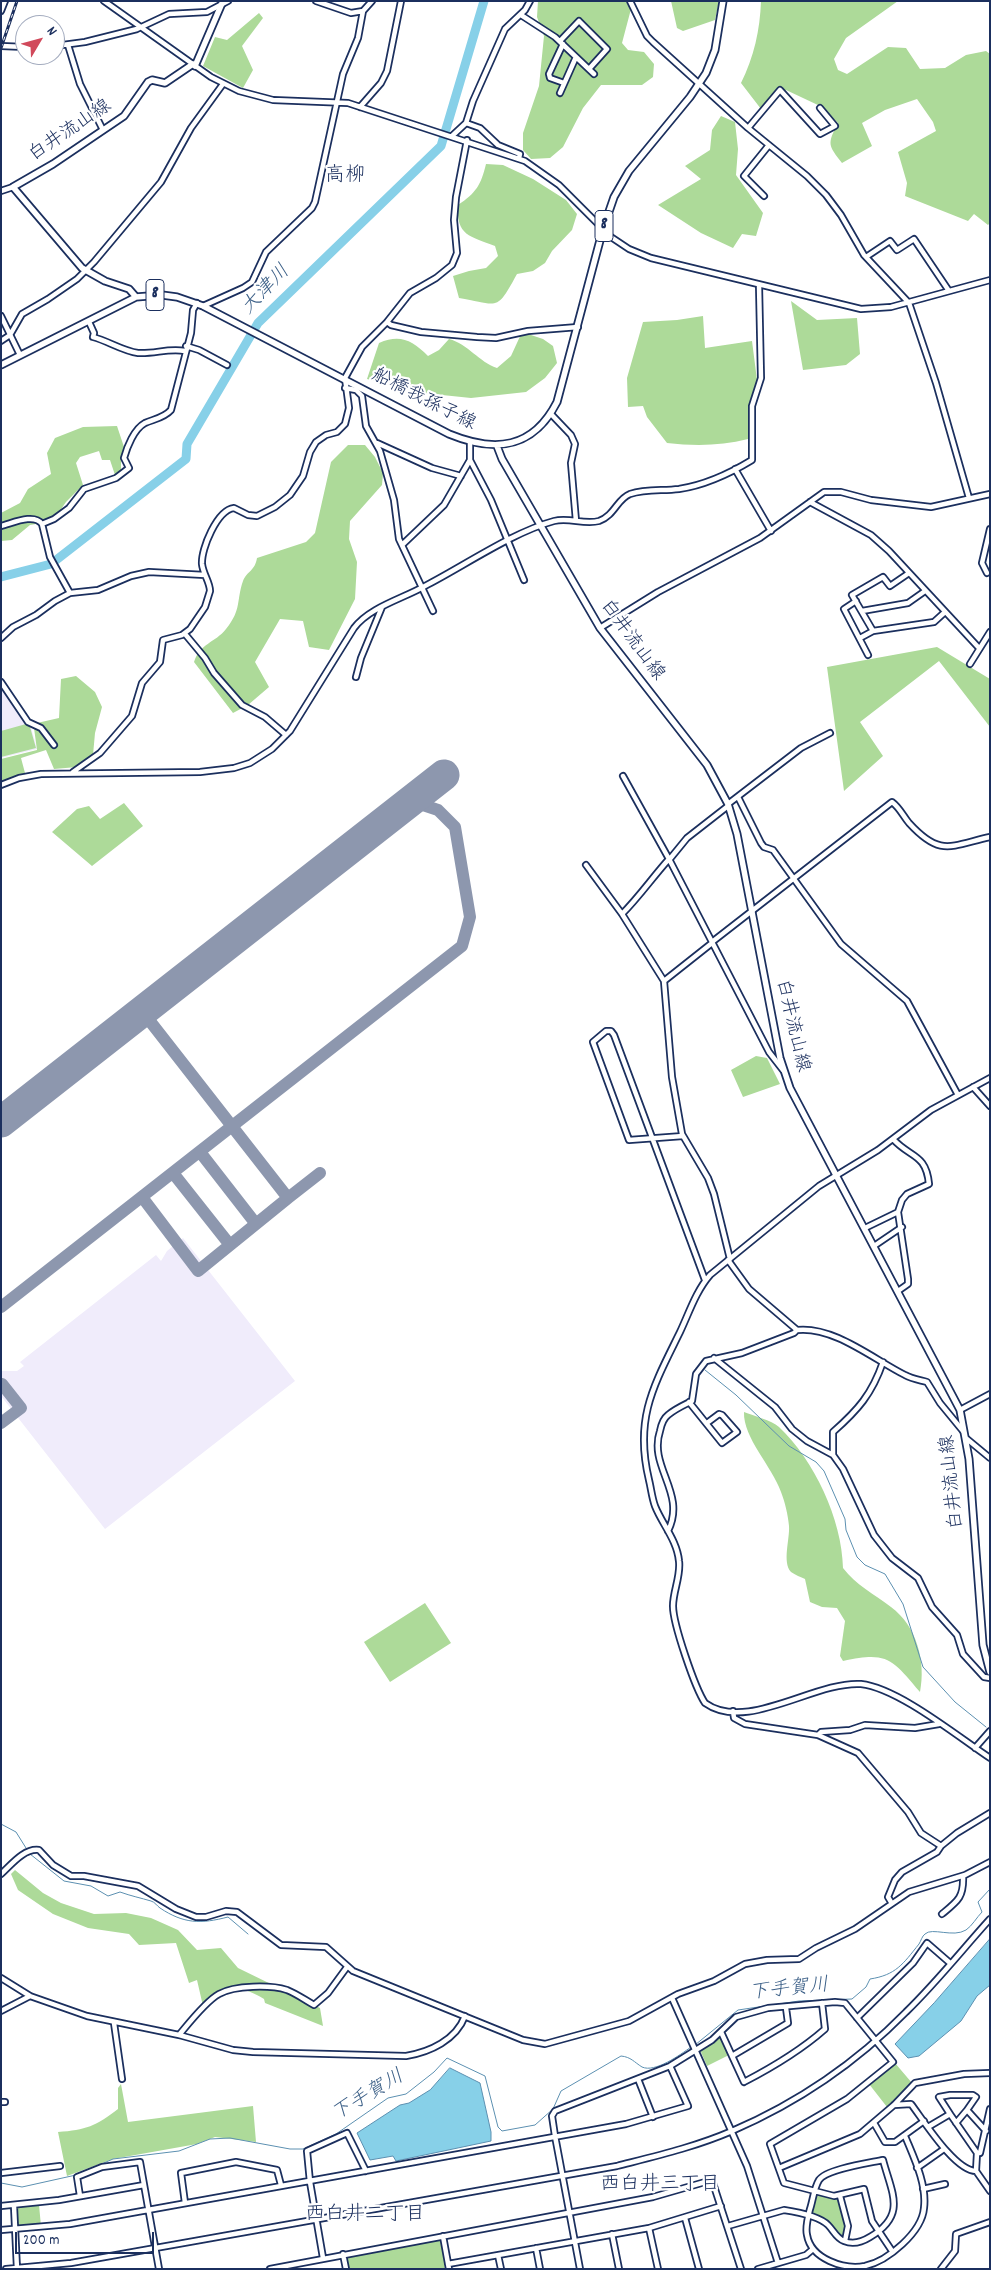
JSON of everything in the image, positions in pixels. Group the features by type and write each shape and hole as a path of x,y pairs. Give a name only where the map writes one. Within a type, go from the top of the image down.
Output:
{"main road":[{"name":"船橋我孫子線","path":"1,364 136,297 162,295 200,304 345,378 449,434 470,443 497,446 531,434 551,414 561,392 603,229 614,197 629,172 699,84 715,50 723,1"},
{"path":"194,65 198,62 222,3"},
{"name":"白井流山線","path":"13,187 53,164 124,116 148,82 152,80 165,83 194,65"},
{"path":"13,187 86,271 128,289 136,297"},
{"name":"白井流山線","path":"497,446 502,459 600,628 707,765 728,805 737,834 784,1072 796,1100 960,1410 966,1437 982,1637 990,1672"}],"street":[{"path":"1,11 5,1"},
{"path":"104,1 223,84 251,95 273,100 336,102 360,106 519,158 547,175 603,229 637,253 668,263 861,309 891,307 909,303 990,280"},
{"path":"65,45 85,42 141,27 169,14 200,13 228,1"},
{"path":"316,1 351,13 363,11"},
{"path":"42,524 54,519 69,508 84,489 116,478 129,468 124,458 136,431 144,424 167,414 171,410 192,327 193,310 200,304 243,288 252,282 266,252 312,208 336,109 336,102 346,67 358,38 363,11 372,1"},
{"path":"360,106 381,84 387,71 401,1"},
{"path":"451,136 466,123 473,101 505,29 521,15 530,1"},
{"path":"630,1 647,36 748,128 801,171 826,195 841,215 866,257 909,303 938,390 970,498"},
{"path":"351,13 361,25"},
{"path":"521,15 562,43 594,74"},
{"path":"564,83 550,78 549,74 562,43 578,21 607,49 589,69"},
{"path":"68,45 80,84 103,130"},
{"path":"1,46 15,46"},
{"path":"560,93 576,57"},
{"path":"1,341 10,335 22,314 48,300 86,271 161,182 191,128 223,84"},
{"path":"748,128 780,90 820,134 835,126 820,108"},
{"path":"466,123 480,128 498,145 520,154 519,158"},
{"path":"71,773 100,753 132,716 142,683 160,662 163,640 185,634 198,620 208,600 210,587 202,562 203,554 225,510 234,508 248,515 257,516 275,507 290,495 303,476 310,452 316,442 326,435 338,432 345,424 349,408 345,378 362,347 387,322 410,293 445,272 455,259 458,248 454,220 456,198 466,140"},
{"path":"764,196 744,176 769,146"},
{"path":"1,191 13,187"},
{"path":"866,257 890,241 897,250 914,240 949,291"},
{"path":"1,785 32,775 200,772 234,768 262,756 286,735 362,618 422,588 508,540 541,525 560,520 586,523 606,518 629,495 652,490 690,487 722,477 752,460 752,406 761,378 758,285"},
{"path":"1,316 20,355"},
{"path":"88,322 94,333 93,337 135,353 148,354 163,349 186,348 199,350 227,366"},
{"path":"387,322 391,325 421,332 496,338 528,332 578,327"},
{"path":"345,388 360,393 366,426 376,443 394,500 399,539 433,611"},
{"path":"551,414 571,434 575,444 571,463 576,522"},
{"path":"376,443 432,468 461,476"},
{"path":"402,544 444,505 470,460 470,443"},
{"path":"470,460 480,476 524,580"},
{"path":"735,469 771,531"},
{"path":"600,628 658,592 771,531 824,492 831,490 871,500 931,507 990,494"},
{"path":"810,502 871,535 889,551 980,648"},
{"path":"1,526 35,519 42,524 50,557 70,593"},
{"path":"987,573 982,563 990,529"},
{"path":"1,638 13,627 70,593 98,590 131,576 150,572 205,575"},
{"path":"873,632 852,595 884,577 890,586 908,573"},
{"path":"862,611 908,603 925,591"},
{"path":"856,601 844,609 868,654"},
{"path":"356,677 361,658 382,607"},
{"path":"860,638 873,632 934,622 945,612"},
{"path":"970,664 990,632"},
{"path":"185,634 205,658 214,673 242,705 265,717 286,735"},
{"path":"1,682 28,722 41,728 54,745"},
{"path":"622,914 637,900 644,887 688,838 801,748 830,733"},
{"path":"623,776 769,1052 784,1072"},
{"path":"738,797 760,843 764,847 773,850 841,944 907,1001 958,1095"},
{"path":"664,981 752,910 892,802 898,806 908,821 932,844 950,846 990,837"},
{"path":"586,865 622,914 664,981 672,1077 683,1136 708,1178 714,1194 729,1259 749,1288 797,1330"},
{"path":"683,1136 653,1139 629,1140 593,1042 606,1031 611,1031 614,1034 653,1139 706,1280"},
{"path":"990,1078 931,1110 893,1139 819,1186 706,1280 652,1390 645,1417 643,1439 645,1464 654,1505 668,1530 678,1554 679,1563 673,1608 691,1671 705,1703 711,1707 731,1711 776,1705 846,1684 861,1684 875,1687 899,1697 990,1758"},
{"path":"973,1087 990,1106"},
{"path":"893,1139 922,1160 926,1167 929,1184 907,1194 902,1200 898,1212 902,1227 908,1279 908,1284 898,1290"},
{"path":"865,1228 898,1212"},
{"path":"874,1246 902,1227"},
{"path":"668,1530 674,1512 669,1483 656,1452 656,1442 661,1425 667,1415 689,1402 693,1394 696,1374 706,1362 714,1358 742,1353 794,1333 797,1330 807,1328 847,1342 906,1376 927,1382 940,1403 966,1437 990,1458"},
{"path":"714,1358 775,1407 792,1429 833,1455 842,1469 874,1535 892,1558 918,1578 932,1607 957,1635 963,1654 984,1677 990,1678"},
{"path":"833,1455 833,1432 852,1415 876,1384 883,1362"},
{"path":"960,1410 990,1394"},
{"path":"689,1402 722,1443 737,1432 719,1414 707,1423"},
{"path":"731,1711 734,1718 745,1724 818,1735 858,1753 908,1812 920,1833 941,1846"},
{"path":"818,1735 821,1732 850,1730 866,1725 916,1728 939,1724"},
{"path":"975,1748 990,1731"},
{"path":"891,1902 888,1897 895,1880 908,1868 937,1852 941,1846 957,1833 990,1813"},
{"path":"1,1874 25,1854 32,1850 39,1850 53,1866 71,1876 84,1876 138,1886 176,1909 201,1918 226,1911 237,1912 277,1943 290,1947 326,1947 331,1949 347,1967 523,2040 544,2044 637,2018 672,1998 714,1981 751,1962 799,1959 816,1948 855,1929 891,1902 916,1889 963,1876 990,1862"},
{"path":"942,1914 957,1902 964,1890 963,1876"},
{"path":"6,2269 71,2263 617,2166 670,2153 732,2131 806,2092 876,2041 908,2011 990,1919"},
{"path":"857,2018 913,1963 927,1943 950,1963"},
{"path":"179,2035 191,2020 219,1994 251,1987 281,1988 302,1997 314,2006 328,1993 347,1967"},
{"path":"1,1978 30,1996 87,2016 179,2035 243,2052 406,2056 430,2050 443,2042 459,2030 465,2016"},
{"path":"1,2011 30,1996"},
{"path":"672,1998 747,2166 778,2263"},
{"path":"720,2032 744,2082 776,2066 806,2046 824,2029 822,2003"},
{"path":"580,2269 555,2136 552,2116 555,2112 670,2066 720,2032 736,2018 768,2008 786,2008 822,2003 844,2003 893,2062 847,2099 770,2144 784,2184 830,2196 840,2196 864,2189 872,2221 892,2251"},
{"path":"732,2056 788,2023 786,2008"},
{"path":"114,2023 122,2080"},
{"path":"1,2230 70,2224 626,2124 688,2106 670,2066"},
{"path":"778,2168 851,2139 874,2123 915,2083 964,2074 990,2073"},
{"path":"638,2079 653,2117"},
{"path":"956,2123 976,2097 973,2095 939,2097 950,2114 956,2123 977,2154 976,2171 990,2191"},
{"path":"894,2105 911,2104 953,2161 971,2171 976,2171"},
{"path":"977,2154 980,2153 990,2109"},
{"path":"967,2110 986,2131"},
{"path":"928,2127 950,2114"},
{"path":"874,2123 885,2142 895,2142 924,2121"},
{"path":"323,2258 310,2182 307,2151 347,2133 366,2170"},
{"path":"728,2226 784,2210 808,2216 822,2220 828,2224 839,2238 845,2241 860,2242 888,2224 894,2210 883,2160 824,2175 820,2178 808,2216 807,2235 813,2248 821,2256 845,2268 866,2266 908,2240 920,2223 924,2209 923,2189 915,2157 905,2136"},
{"path":"918,2168 944,2149"},
{"path":"80,2196 76,2178 102,2167 140,2162 159,2269"},
{"path":"185,2202 181,2173 236,2162 277,2170 281,2185"},
{"path":"1,2174 60,2166"},
{"path":"270,2269 653,2197 712,2180 741,2269"},
{"path":"923,2189 944,2184"},
{"path":"1,2206 14,2206 144,2185"},
{"path":"840,2196 848,2226 845,2241"},
{"path":"14,2206 17,2268"},
{"path":"443,2236 448,2267 575,2240 649,2228 721,2206"},
{"path":"685,2218 699,2269"},
{"path":"940,2269 955,2251 956,2234 990,2222"},
{"path":"649,2228 658,2269"},
{"path":"612,2234 619,2269"},
{"path":"536,2248 540,2269"},
{"path":"758,2269 806,2254 813,2248"},
{"path":"343,2254 346,2269"},
{"path":"498,2255 501,2269"}],"shaded area":[{"path":"1,686 31,727 37,749 1,758"},
{"path":"183,1238 295,1381 105,1529 1,1396 1,1371 17,1371 24,1366 20,1362 156,1255 161,1261 167,1251"}],"green space":[{"path":"538,1 628,1 631,9 622,43 628,50 644,52 654,64 653,77 642,85 601,85 583,108 563,147 550,158 531,159 523,150 523,133 539,86 544,36 537,17"},
{"path":"671,1 719,1 715,20 683,31 677,28"},
{"path":"761,1 898,1 846,38 834,59 838,70 847,74 888,47 906,48 920,69 945,68 966,55 986,51 990,54 990,223 988,225 974,214 968,221 905,196 907,183 898,152 936,131 933,122 917,99 885,110 862,123 872,146 842,163 831,144 832,136 838,123 820,106 786,90 761,109 741,83 756,43"},
{"path":"259,13 263,18 242,46 253,70 243,88 203,66 215,37 227,40"},
{"path":"721,116 735,122 738,149 736,175 763,213 756,236 742,234 733,248 701,233 658,205 701,179 685,166 710,150 712,130"},
{"path":"486,164 503,165 533,179 566,200 577,214 572,230 552,251 545,263 533,271 517,274 505,295 496,303 490,304 459,298 453,276 486,268 498,256 495,246 472,237 462,229 459,223 458,205 477,188"},
{"path":"791,301 817,320 857,318 860,354 846,365 803,370"},
{"path":"703,316 705,348 752,341 757,380 749,407 748,439 708,445 667,443 647,417 643,406 628,407 627,378 643,322"},
{"path":"522,332 543,339 553,346 557,363 545,378 526,392 471,398 423,393 367,379 379,343 386,340 400,339 411,342 428,356 439,350 449,339 456,341 485,362 497,368 511,356"},
{"path":"117,426 125,450 121,458 121,472 115,475 110,460 102,460 99,451 80,457 76,463 83,485 66,502 57,515 42,523 30,525 12,540 1,541 1,513 20,503 28,489 51,474 47,453 55,438 83,427"},
{"path":"348,445 365,445 375,457 383,473 382,485 350,521 349,539 357,562 355,599 329,650 309,647 303,621 280,619 255,662 269,687 248,705 233,713 194,662 200,651 222,634 231,622 237,610 243,581 255,566 257,558 306,542 315,533 331,462"},
{"path":"937,647 990,679 990,727 939,661 860,722 883,756 844,791 827,667"},
{"path":"76,676 95,692 102,707 95,733 93,755 77,767 54,769 46,750 21,758 25,773 1,782 1,759 37,750 34,728 37,723 59,718 61,679"},
{"path":"26,724 30,727 36,748 1,757 1,731"},
{"path":"124,803 143,826 92,866 52,832 77,809 89,806 100,819"},
{"path":"756,1056 767,1058 780,1084 743,1097 731,1070"},
{"path":"744,1412 767,1420 779,1427 804,1456 832,1511 838,1530 843,1568 859,1584 900,1615 913,1634 918,1645 922,1669 920,1692 888,1660 870,1657 843,1661 840,1656 845,1621 837,1608 822,1607 810,1602 805,1579 791,1572 788,1568 789,1526 785,1504 777,1482 748,1432"},
{"path":"425,1603 451,1643 390,1682 364,1642"},
{"path":"15,1870 43,1893 61,1903 94,1914 126,1913 151,1918 178,1930 197,1950 221,1948 238,1968 320,2008 323,2026 265,2003 264,1999 255,1994 239,1989 225,1990 203,2006 197,1980 189,1983 176,1943 139,1945 129,1934 88,1928 53,1914 18,1890 11,1874"},
{"path":"717,2037 721,2038 729,2055 707,2066 701,2052 702,2048"},
{"path":"895,2063 912,2083 887,2107 869,2084"},
{"path":"121,2084 128,2122 253,2106 256,2142 215,2137 197,2144 113,2159 67,2176 58,2132 90,2126 118,2109 118,2088"},
{"path":"818,2195 839,2200 846,2225 844,2236 840,2238 827,2223 811,2213 815,2197"},
{"path":"39,2205 41,2226 20,2227 17,2225 16,2210 19,2207"},
{"path":"442,2237 445,2269 347,2269 346,2256"}],"water":[{"path":"990,1939 990,1985 977,1996 961,2021 919,2056 908,2058 895,2044"},
{"path":"450,2068 480,2083 491,2132 491,2141 396,2161 393,2156 370,2160 357,2133 400,2105 409,2103 430,2090"}],"waterway":[{"name":"大津川","path":"1,577 51,564 186,459 187,444 258,323 441,146 484,1"},
{"path":"705,1370 736,1395 789,1446 816,1462 824,1471 845,1519 846,1530 857,1557 865,1565 885,1574 903,1604 923,1667 955,1702 986,1727"},
{"path":"1,1824 16,1832 26,1848"},
{"path":"30,1854 64,1881 91,1886 108,1896 120,1892 151,1901 160,1908 185,1920 209,1921 228,1917 248,1934"},
{"name":"下手賀川","path":"695,2045 738,2010 799,2001 852,1999 866,1987 870,1979 886,1975 898,1968 928,1932 955,1933 966,1930 982,1912 978,1902 990,1889"},
{"name":"下手賀川","path":"1,2183 22,2187 76,2175 113,2159 179,2151 210,2139 230,2138 290,2149 303,2149 336,2134 388,2098 406,2094 434,2072 447,2058 485,2076 498,2127 502,2131 535,2125 553,2109 561,2091 621,2056 630,2059 642,2067 654,2068 691,2047"}],"taxiway":[{"path":"1,1307 462,946 470,917 455,827 438,810 420,804 404,807"},
{"path":"142,1011 288,1198 198,1271 142,1197"},
{"path":"200,1152 256,1224"},
{"path":"173,1173 230,1245"},
{"path":"288,1198 320,1173"},
{"path":"1,1423 21,1408 2,1384"}],"runway":[{"path":"1,1122 444,775"}],"railway":[{"path":"1,48 17,1"}],"district":[{"name":"高柳","path":"345,177"},
{"name":"西白井三丁目","path":"660,2186"},
{"name":"西白井二丁目","path":"365,2216"}]}
